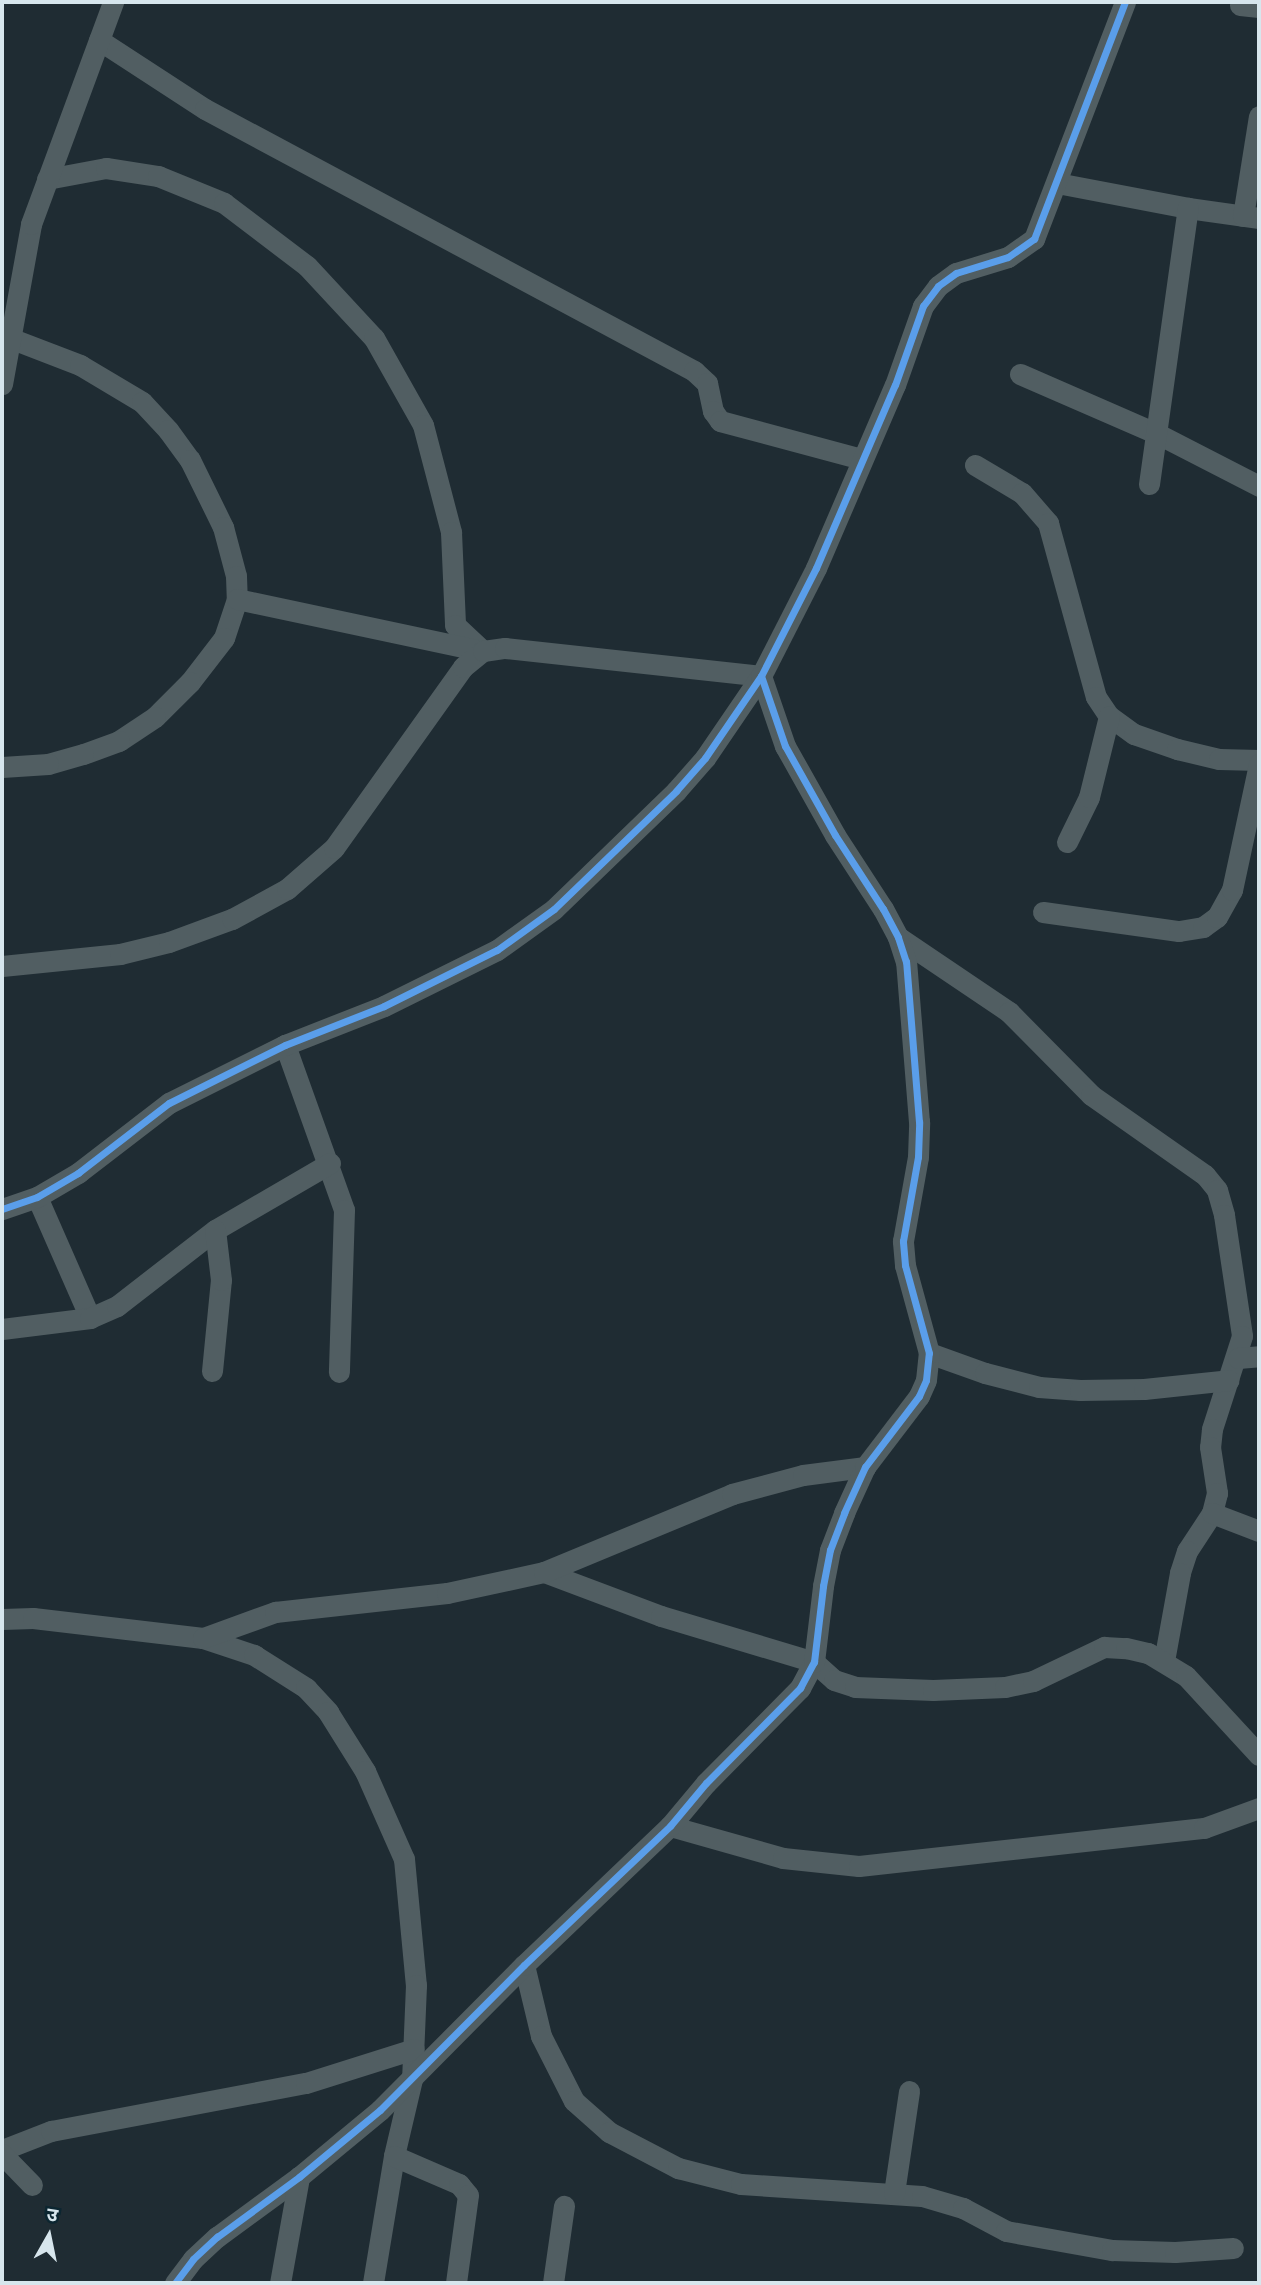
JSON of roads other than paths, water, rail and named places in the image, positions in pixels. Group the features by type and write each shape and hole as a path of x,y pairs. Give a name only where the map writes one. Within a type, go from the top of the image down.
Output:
{"street":[{"path":"2,384 6,336 31,224 113,2"},
{"path":"2,1209 37,1196 78,1173 169,1103 285,1045 384,1006 478,960 528,930 554,909 676,791 705,758 761,676 816,568 895,385 923,306 938,286 956,273 1025,248 1041,227 1125,2"},
{"path":"99,40 205,109 694,371 707,383 713,411 720,421 862,459"},
{"path":"1057,183 1251,217 1259,116"},
{"path":"47,179 106,168 158,176 224,203 307,266 374,338 423,425 451,532 455,625 482,651"},
{"path":"1149,484 1188,208"},
{"path":"2,767 48,764 83,754 119,741 155,717 190,682 224,638 237,599 236,576 223,527 190,460 168,430 142,402 80,365 6,336"},
{"path":"1020,374 1156,433 1259,486"},
{"path":"975,465 1022,493 1048,523 1096,697 1109,716 1134,734 1177,749 1219,759 1259,762 1231,890 1217,917 1203,927 1179,931 1043,912"},
{"path":"237,599 482,651 505,648 761,676"},
{"path":"2,967 120,954 169,942 232,919 287,889 334,848 463,667 482,651"},
{"path":"175,2283 193,2259 217,2237 299,2177 380,2110 524,1965 670,1826 706,1783 800,1688 814,1662 830,1550 865,1467 919,1396 926,1380 929,1353 905,1265 903,1241 918,1157 919,1122 906,962 898,937 785,746 761,676"},
{"path":"1067,842 1089,797 1109,716"},
{"path":"898,937 1001,1006 1091,1095 1205,1175 1217,1191 1224,1215 1240,1308 1242,1336 1238,1358 1212,1429 1210,1447 1217,1493 1212,1513 1187,1551 1164,1661"},
{"path":"285,1045 330,1163 344,1210 339,1372"},
{"path":"2,1329 90,1318 117,1306 215,1230 330,1163"},
{"path":"37,1196 90,1318"},
{"path":"212,1371 221,1280 215,1230"},
{"path":"929,1353 985,1373 1039,1387 1080,1390 1144,1389 1229,1380"},
{"path":"1238,1358 1259,1356"},
{"path":"203,1638 275,1612 447,1593 544,1572 732,1494 803,1475 865,1467"},
{"path":"1212,1513 1259,1531"},
{"path":"544,1572 661,1616 814,1662 834,1680 855,1687 933,1690 1005,1687 1033,1681 1104,1647 1126,1648 1164,1661 1186,1676 1259,1755"},
{"path":"2,1619 60,1621 203,1638 254,1655 306,1688 328,1712 365,1772 404,1859 416,1986 412,2078 394,2156 373,2283"},
{"path":"670,1826 783,1858 859,1866 1193,1829 1259,1808"},
{"path":"524,1965 541,2036 574,2101 609,2132 678,2168 741,2183 922,2196 963,2208 1006,2231 1112,2250 1175,2252 1233,2248"},
{"path":"32,2185 2,2152 51,2131 306,2083 414,2049"},
{"path":"894,2193 909,2091"},
{"path":"394,2156 459,2184 468,2195 456,2283"},
{"path":"280,2283 299,2177"},
{"path":"553,2283 564,2206"}]}
